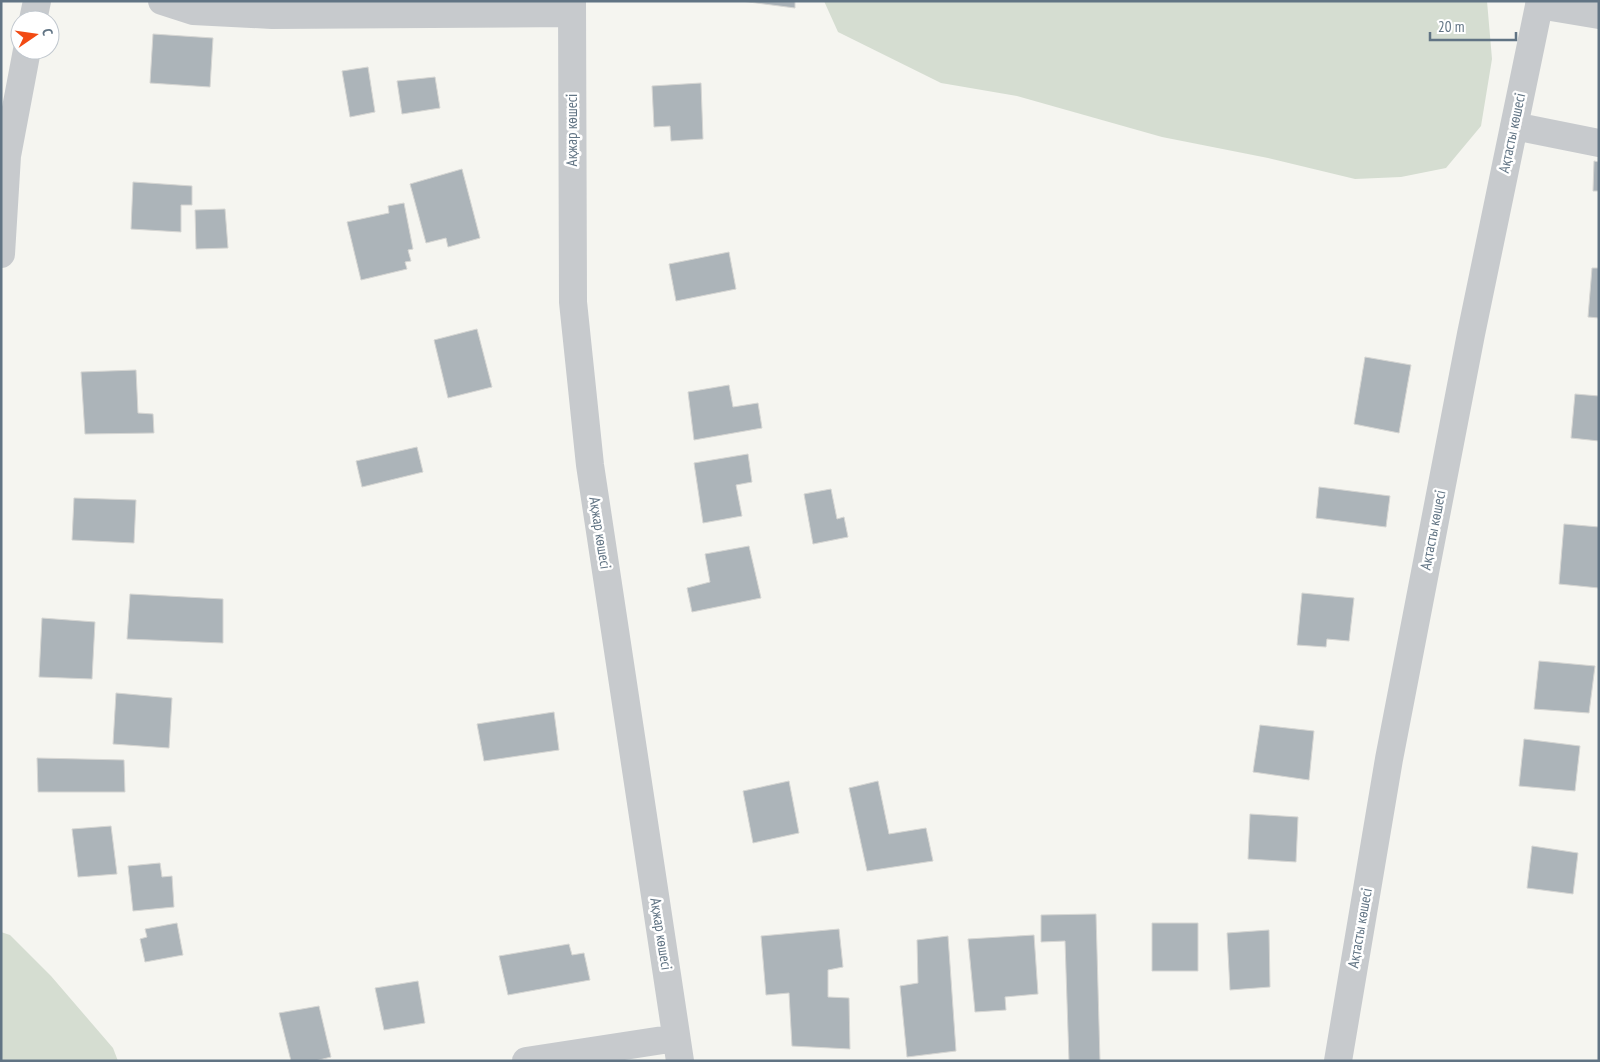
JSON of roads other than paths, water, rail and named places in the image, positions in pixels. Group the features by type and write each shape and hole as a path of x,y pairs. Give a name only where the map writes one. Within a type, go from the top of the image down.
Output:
{"street":[{"path":"162,1 193,11 272,15 572,7"},
{"path":"1540,3 1599,15"},
{"name":"Ақтасты көшесі","path":"1338,1061 1389,759 1470,334 1540,3"},
{"name":"Ақжар көшесі","path":"572,7 573,302 590,465 678,1050"},
{"path":"1,254 7,156 25,60"},
{"path":"1514,126 1599,143"},
{"path":"526,1061 678,1050"}]}
